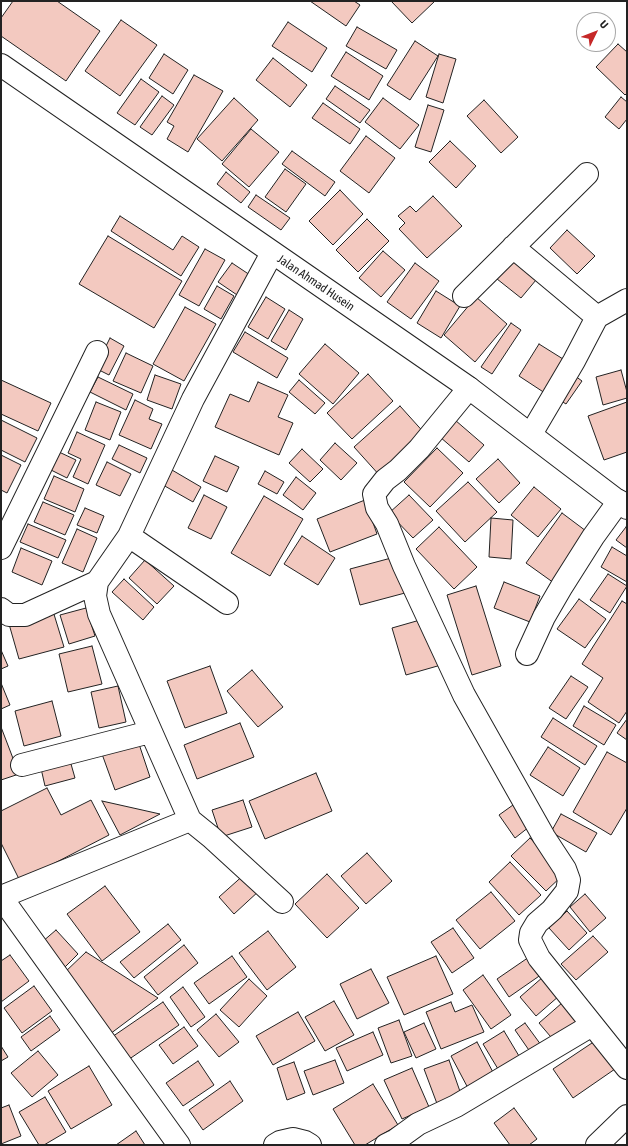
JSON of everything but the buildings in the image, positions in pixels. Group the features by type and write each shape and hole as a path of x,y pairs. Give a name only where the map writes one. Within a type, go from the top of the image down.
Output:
{"street":[{"name":"Jalan Ahmad Husein","path":"1,65 468,388 623,504"},
{"path":"464,296 587,174"},
{"path":"513,247 597,318"},
{"path":"272,253 193,399 129,536 97,582 95,596 99,614 190,820 211,837 282,902"},
{"path":"531,434 574,361 597,318 627,300"},
{"path":"1,548 98,352"},
{"path":"468,388 419,450 398,470 384,480 374,494 377,508 387,524 404,566 464,695 544,837 565,869 569,880 567,890 552,910 531,932 530,940 540,958 627,1068"},
{"path":"527,654 544,617 593,537 623,504"},
{"path":"129,536 227,603"},
{"path":"1,609 10,615 25,615 97,582"},
{"path":"22,765 150,732"},
{"path":"178,1145 1,897 190,820"},
{"path":"386,1145 396,1140 418,1124 456,1106 592,1025"},
{"path":"597,1145 627,1116"},
{"path":"275,1145 280,1142 293,1139 310,1145"}]}
